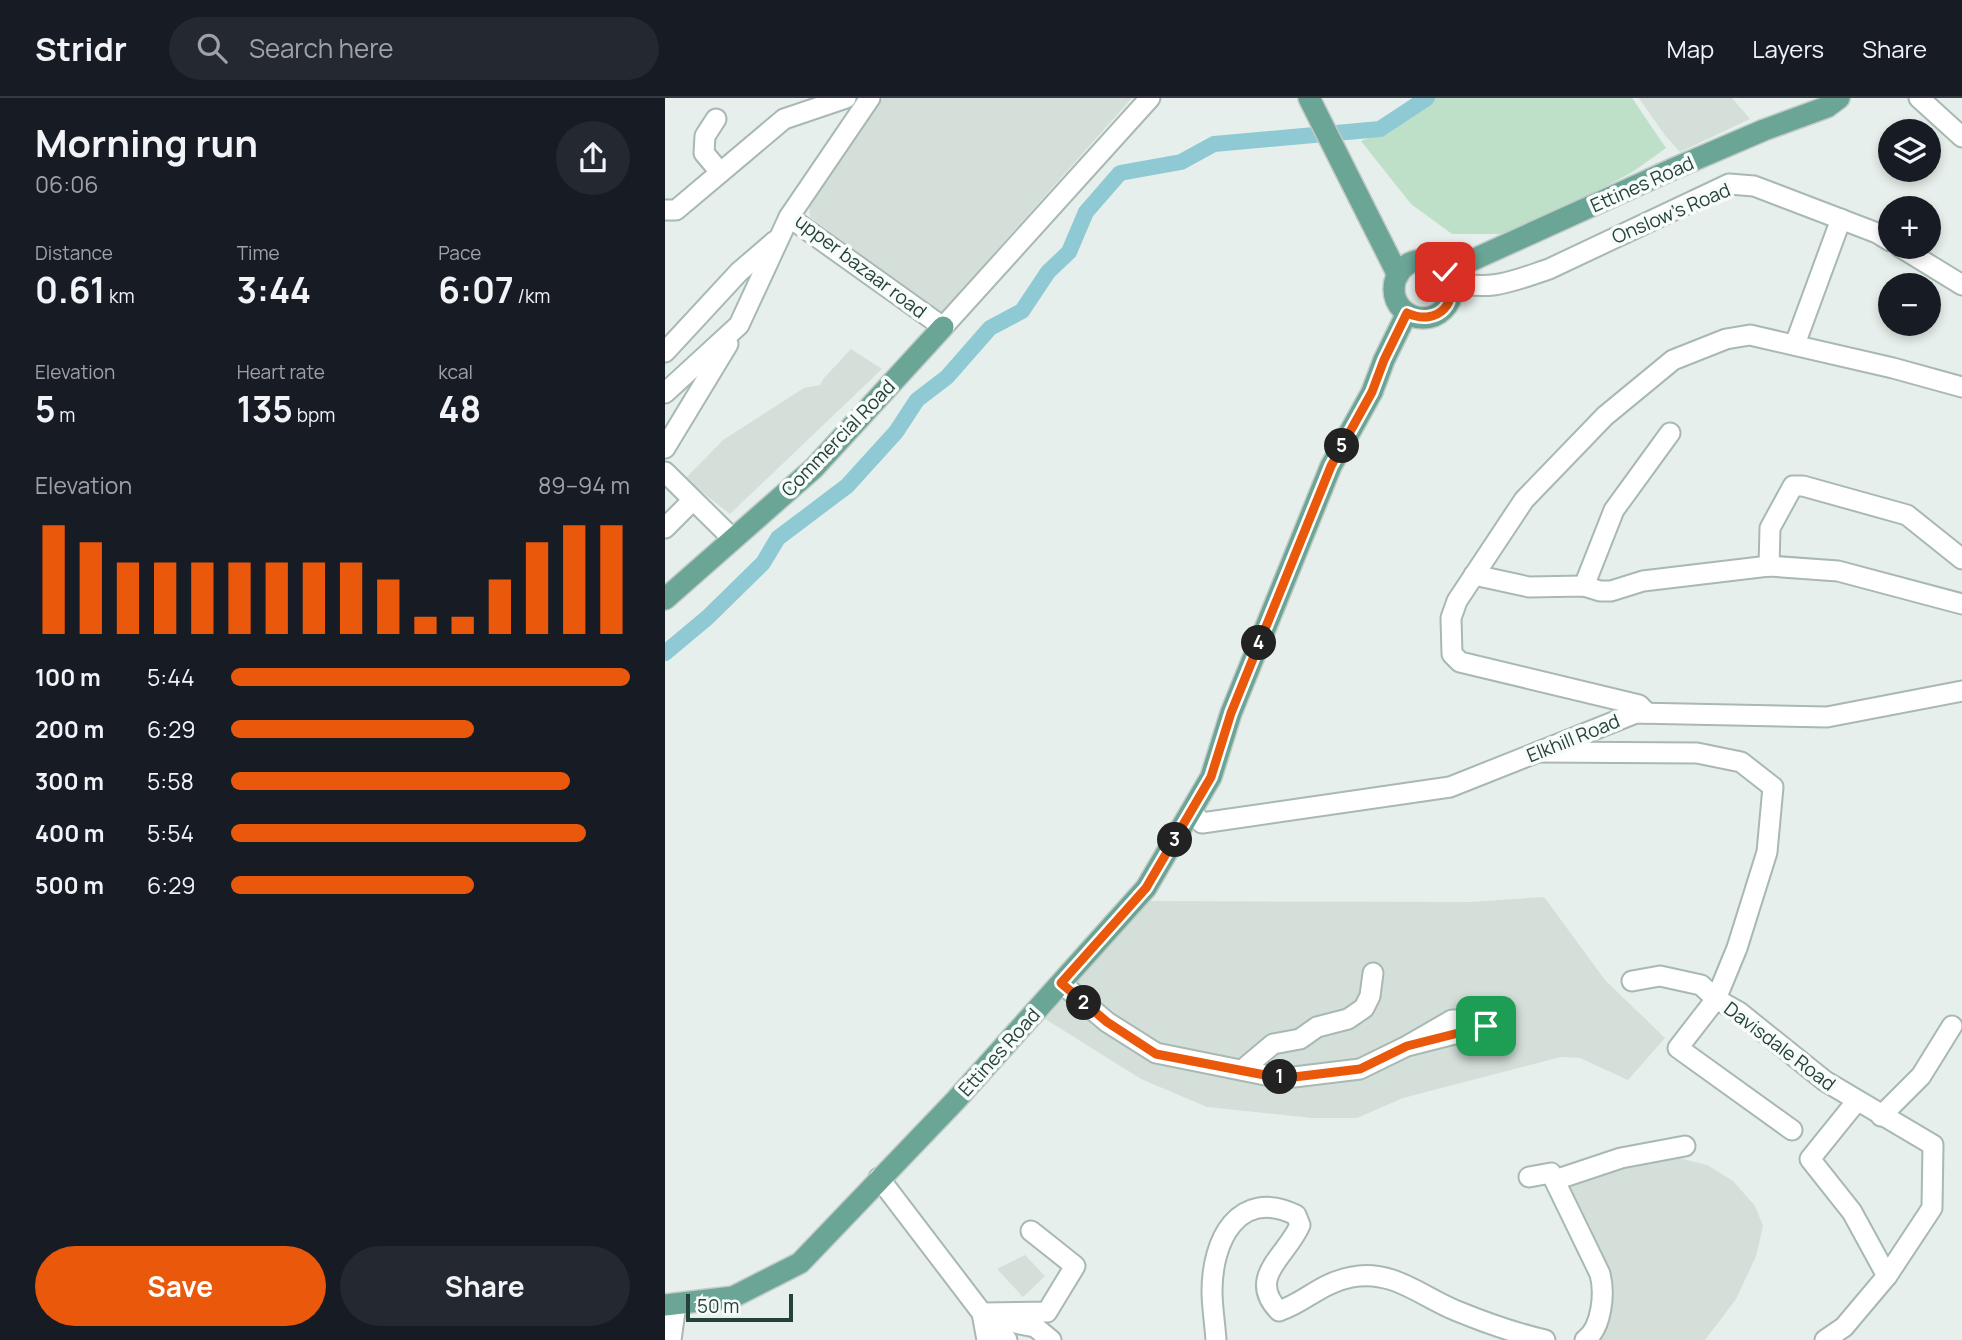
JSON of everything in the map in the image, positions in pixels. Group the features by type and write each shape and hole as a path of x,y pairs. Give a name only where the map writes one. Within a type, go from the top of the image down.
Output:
{"main road":[{"name":"Ettines Road","path":"1448,276 1684,164 1827,107 1839,98"},
{"path":"1312,106 1398,275"},
{"path":"1421,261 1439,265 1448,276 1451,297 1441,312 1424,318 1407,313 1396,300 1394,291 1398,275 1412,263 1421,261"},
{"name":"Ettines Road","path":"670,1304 733,1297 800,1263 956,1100 1146,888 1211,777 1231,713 1331,466 1372,392 1407,313"},
{"name":"Commercial Road","path":"665,598 814,468 943,327"}],"street":[{"path":"669,214 784,119 846,98"},
{"name":"upper bazaar road","path":"870,98 789,217 943,327"},
{"path":"943,327 1150,98"},
{"path":"1919,98 1962,136"},
{"path":"716,119 705,136 704,153 720,172"},
{"name":"Onslow's Road","path":"1448,276 1474,287 1491,287 1520,279 1549,269 1729,184 1754,186 1878,234"},
{"path":"665,448 739,325 789,217"},
{"path":"1795,344 1841,219"},
{"path":"665,352 739,272 779,237"},
{"path":"1920,259 1962,285"},
{"path":"665,393 739,325"},
{"path":"1647,713 1639,705 1460,663 1452,654 1451,618 1457,601 1524,500 1605,416 1673,360 1725,339 1750,335 1962,387"},
{"path":"1584,586 1613,510 1670,433"},
{"path":"665,472 733,539"},
{"path":"1769,566 1770,528 1793,486 1803,486 1907,516 1962,559"},
{"path":"665,528 693,500"},
{"path":"1474,575 1529,587 1584,586 1611,591 1643,581 1769,566 1838,571 1962,604"},
{"name":"Elkhill Road","path":"1192,812 1202,822 1450,787 1636,713 1827,717 1962,691"},
{"name":"Davisdale Road","path":"1540,752 1697,753 1741,762 1773,788 1767,852 1737,948 1716,999 1739,1012 1803,1065 1856,1102 1933,1145 1932,1208 1887,1276 1844,1327 1826,1340"},
{"path":"1242,1070 1273,1044 1300,1039 1317,1027 1348,1019 1364,1008 1370,996 1373,973"},
{"path":"1632,981 1660,976 1701,985 1716,999 1678,1048 1792,1130"},
{"path":"1061,983 1107,1022 1156,1054 1270,1076 1294,1077 1360,1069 1407,1046"},
{"path":"1881,1116 1921,1076 1952,1026"},
{"path":"1856,1102 1811,1159 1852,1212 1887,1276"},
{"path":"1555,1180 1621,1158 1685,1146"},
{"path":"1529,1177 1551,1173 1600,1274 1604,1287 1595,1330 1585,1340"},
{"path":"879,1178 984,1315 1007,1340"},
{"path":"1216,1340 1212,1292 1218,1247 1230,1224 1245,1212 1262,1207 1280,1207 1296,1215 1300,1225 1295,1237 1275,1261 1265,1289 1269,1301 1279,1311 1327,1283 1376,1275 1402,1282 1479,1320 1545,1340"},
{"path":"984,1315 1047,1312 1075,1266 1031,1231"},
{"path":"670,1304 671,1340"},
{"path":"984,1315 987,1340"},
{"path":"984,1315 1035,1326 1051,1340"}],"shaded area":[{"path":"883,98 1132,98 941,313 810,217 809,202"},
{"path":"1639,98 1732,98 1750,119 1680,152"},
{"path":"851,349 882,369 730,514 685,479 723,440 804,388 820,385"},
{"path":"1544,897 1605,980 1665,1038 1628,1080 1580,1058 1561,1057 1403,1098 1357,1118 1312,1118 1207,1107 1141,1079 1042,1017 1060,1001 1150,901 1470,902"},
{"path":"1679,1158 1707,1165 1733,1181 1755,1206 1763,1226 1756,1256 1736,1299 1705,1340 1600,1340 1612,1281 1566,1186 1641,1163"},
{"path":"1025,1255 1045,1276 1023,1297 997,1269"}],"green space":[{"path":"1433,98 1632,98 1666,148 1634,171 1553,215 1500,234 1452,234 1411,204 1361,141 1395,127"}],"waterway":[{"path":"665,653 708,617 763,563 778,538 847,486 896,432 917,400 947,377 990,328 1022,311 1048,272 1069,252 1086,212 1120,173 1181,162 1214,144 1380,129 1427,98"}],"route":[{"path":"1445,272 1452,288 1447,305 1441,312 1424,318 1407,313 1372,392 1331,466 1231,713 1211,777 1146,888 1061,983 1107,1022 1156,1054 1270,1076 1294,1077 1360,1069 1407,1046 1486,1026"}]}
